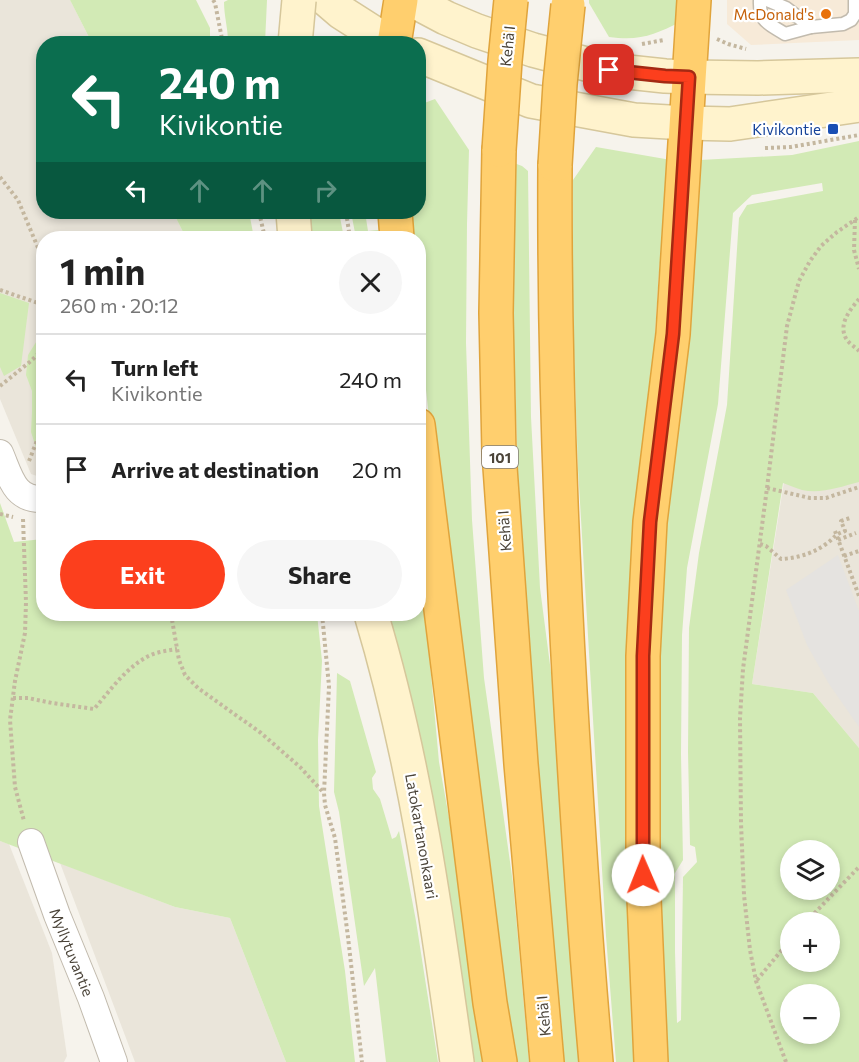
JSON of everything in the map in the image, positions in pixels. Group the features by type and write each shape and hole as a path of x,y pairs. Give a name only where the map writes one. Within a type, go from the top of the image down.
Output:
{"highway":[{"path":"394,36 401,0"},
{"name":"Kehä I","path":"512,0 504,61 499,150 496,313 499,453 521,764 548,1062"},
{"path":"651,1062 643,875 643,656 650,522 673,334 694,0"},
{"path":"569,3 560,84 555,165 554,282 561,522 575,783 596,1062"},
{"path":"426,489 490,1003 500,1062"}],"street":[{"path":"296,36 299,0"},
{"path":"327,0 341,12 379,36"},
{"path":"412,0 466,27 533,50 609,70 689,77 758,78 859,75"},
{"path":"426,58 531,101 634,120 730,124 859,105"},
{"path":"0,453 14,486 21,494 36,500"},
{"name":"Latokartanonkaari","path":"373,621 385,658 425,844 457,1062"},
{"name":"Myllytuvantie","path":"31,842 114,1062"}],"lane":[{"path":"760,0 759,12 766,22 785,34 811,27 843,24 851,20 855,14 855,0"},
{"path":"767,0 786,8 811,27"}],"path":[{"path":"216,1 223,36"},
{"path":"716,39 728,45"},
{"path":"0,177 18,200 36,243"},
{"path":"857,218 854,250 859,269"},
{"path":"786,1062 756,981 750,950 744,895 740,718 743,669 787,326 799,281 810,261 821,246 857,218"},
{"path":"0,290 36,302"},
{"path":"859,299 846,314 843,328 846,339 859,351"},
{"path":"0,386 36,356"},
{"path":"27,466 36,443"},
{"path":"767,488 810,498 826,498 859,487"},
{"path":"760,544 766,546 781,559 794,558 827,544 836,535 845,531 842,521 850,518"},
{"path":"23,520 27,602 25,633 10,720 15,788 31,842"},
{"path":"836,535 856,534"},
{"path":"836,535 859,596"},
{"path":"844,556 859,551"},
{"path":"172,621 179,660 185,675 198,688 261,733 300,767 324,793"},
{"path":"323,621 329,686 325,806 335,838 362,1062"},
{"path":"13,698 27,698 94,709 131,669 146,657 177,649"},
{"path":"816,912 859,867"},
{"path":"756,981 780,952"}],"shaded area":[{"path":"0,0 70,0 88,36 36,36 36,219 176,219 182,231 36,231 36,476 31,474 0,399"},
{"path":"727,0 859,0 859,40 751,45 727,24"},
{"path":"859,462 859,748 813,693 752,684 786,469"},
{"path":"838,555 859,611 859,727 829,684 807,645 786,590"},
{"path":"0,841 9,844 52,953 67,1056 64,1062 0,1062"},
{"path":"60,863 175,907 230,918 286,1062 135,1062"}],"green space":[{"path":"70,0 196,0 210,28 210,36 88,36"},
{"path":"228,0 267,0 265,36 227,36 224,2"},
{"path":"589,0 683,0 682,21 647,36 609,37"},
{"path":"435,99 469,150 466,343 472,520 484,678 513,883 529,1062 511,1062 437,494 426,390 426,231 408,231 408,219 426,219 426,102"},
{"path":"859,141 859,482 816,491 802,490 783,483 752,684 813,693 859,748 859,1062 665,1062 655,728 663,531 692,303 700,160 792,155","holes":["822,183 823,191 747,205 739,218 727,405 699,553 689,628 690,845 695,847 697,862 683,877 681,1020 677,1023 675,873 683,860 682,635 687,568 718,404 733,213 752,195"]},
{"path":"596,147 671,160 659,272 626,743 636,1062 616,1062 606,936 578,469 573,322 573,180"},
{"path":"514,163 528,171 531,417 540,588 556,711 583,1062 562,1062 520,542 513,318"},
{"path":"176,219 250,219 253,231 182,231"},
{"path":"308,219 340,219 343,231 308,231"},
{"path":"352,219 366,219 368,231 355,231"},
{"path":"0,293 29,303 21,366 4,376 0,367"},
{"path":"36,342 36,447 31,432 32,391 26,375 28,355"},
{"path":"0,503 14,542 36,540 36,621 318,621 322,661 318,740 319,806 345,971 355,1062 286,1062 230,918 175,907 0,841"},
{"path":"426,620 439,762 487,1062 470,1062 385,621"},
{"path":"337,673 350,681 376,772 372,778 373,789 380,799 392,839 399,831 438,1062 386,1062 375,968 364,986 339,812 334,792"}],"place":[{"name":"McDonald's","path":"826,14"},
{"name":"Kivikontie","path":"833,129"}],"route":[{"path":"609,70 689,77 673,334 650,522 643,656 643,875"}]}
